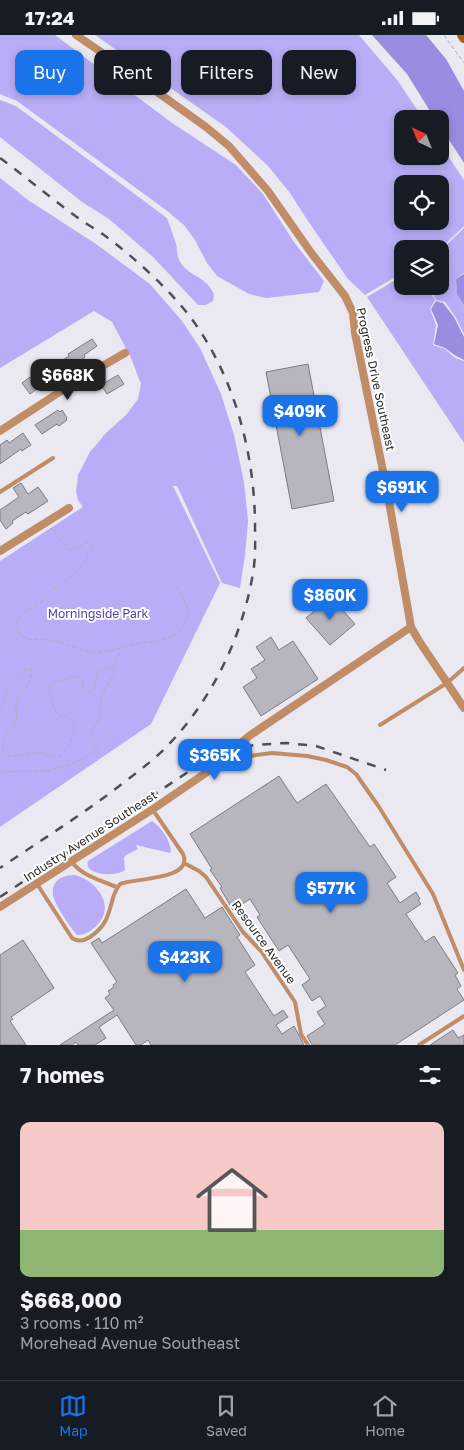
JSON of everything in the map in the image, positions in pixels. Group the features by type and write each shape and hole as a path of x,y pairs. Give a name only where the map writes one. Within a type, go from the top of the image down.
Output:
{"street":[{"name":"Progress Drive Southeast","path":"76,35 199,122 229,146 268,191 344,297 353,313 355,333 388,496 411,627 464,708"},
{"path":"0,431 78,380 125,353"},
{"path":"0,551 69,507"},
{"name":"Industry Avenue Southeast","path":"0,907 153,809 216,766 249,736 411,627"}],"lane":[{"path":"0,492 53,457"},
{"path":"380,725 447,683 464,668"},
{"path":"228,756 240,759 272,753 307,756 347,767 356,774 434,894 464,970"},
{"path":"37,884 72,938 76,941 81,941 98,931 108,917 117,887 124,882 173,874 184,863 183,854 153,809"},
{"path":"72,861 76,868 117,887"},
{"name":"Resource Avenue","path":"184,863 206,877 243,933 261,951 295,1002 301,1034 308,1045"},
{"path":"419,1045 464,1016"}],"path":[{"path":"444,35 464,63"},
{"path":"46,521 68,549 75,549 88,542 92,545 92,549 78,572 58,586 42,601 22,614 15,625 21,636 25,639 50,640 78,649 96,652 162,640 178,633 185,625 188,613 182,593 175,586"},
{"path":"0,773 27,770 43,771 61,767 92,753 98,745 91,733 99,719 101,698 114,674 113,668 120,653 120,648"},
{"path":"0,709 4,703 7,690 19,680 25,669 30,669 32,678 17,701 16,719 2,735 0,745 4,753 12,757 39,752 51,756 60,756 67,749 71,741 74,725 69,718 58,715 55,711 49,692 49,685 55,681 63,681 76,676 82,680 86,691 90,693 94,689 95,678 99,671 107,667 113,668"}],"green space":[{"path":"0,35 55,35 75,50 15,50 15,95 84,95 84,57 94,64 94,95 135,95 172,123 236,165 263,194 294,242 324,281 319,292 266,298 249,294 217,276 184,225 17,101 0,94"},
{"path":"95,35 359,35 398,81 417,110 394,110 394,165 449,165 449,158 464,180 464,226 449,240 394,240 394,278 365,295 348,279 290,193 268,166 226,127 171,88 171,50 116,50"},
{"path":"0,100 16,106 167,218 176,244 179,260 187,270 211,288 214,294 213,301 206,305 198,305 153,257 109,219 82,202 0,137"},
{"name":"Morningside Park","path":"0,178 28,200 96,244 150,284 182,321 200,348 221,394 234,435 244,482 248,521 240,588 222,583 177,486 173,486 220,583 151,724 0,827 0,561 83,507 78,500 76,491 78,475 90,452 106,433 126,415 138,399 141,384 131,358 112,322 94,311 0,368"},
{"path":"464,228 464,273 456,279 457,294 464,307 464,334 445,302 436,300 433,295 449,295 449,242"},
{"path":"394,281 394,295 432,295 435,300 430,309 436,325 433,345 445,349 455,358 464,361 464,443 367,297"},
{"path":"152,821 165,835 170,847 170,853 136,845 138,849 124,858 125,870 115,874 102,874 91,870 88,866 88,861"},
{"path":"75,875 91,883 97,889 102,896 104,904 101,920 91,930 80,935 77,935 67,922 53,895 54,886 59,879"}],"shaded area":[{"path":"372,35 426,35 446,59 464,91 464,163 449,140 449,110 429,110 407,74"},
{"path":"464,274 464,306 457,294 456,279"},
{"path":"436,301 443,303 454,317 464,337 464,360 445,348 434,344 438,325 431,309"}],"building":[{"path":"92,339 97,346 84,355 85,357 56,377 50,369 69,356 68,354"},
{"path":"308,364 334,501 292,509 266,372"},
{"path":"118,375 124,384 107,394 101,385"},
{"path":"30,377 38,388 30,394 22,383"},
{"path":"58,410 60,412 62,410 67,420 42,434 35,425"},
{"path":"23,433 31,445 22,451 21,449 0,464 0,445 7,440 9,443"},
{"path":"21,483 28,494 38,487 48,501 28,514 26,512 12,521 13,523 6,529 0,520 0,510 19,497 13,488"},
{"path":"331,597 355,624 330,645 306,618"},
{"path":"271,637 279,650 293,641 318,679 261,716 243,687 257,678 251,669 265,660 256,647"},
{"path":"279,776 297,803 326,784 370,847 374,844 396,877 387,883 400,903 416,892 421,904 406,914 425,942 434,936 458,973 455,975 461,986 457,989 464,1000 395,1045 312,1045 307,1036 325,1024 317,1012 326,1006 320,996 312,1001 302,985 310,979 288,945 279,951 257,917 260,915 250,899 233,910 220,888 222,887 210,870 212,869 190,834"},
{"path":"186,889 205,918 222,907 240,935 237,937 255,965 245,972 274,1016 283,1010 288,1017 276,1025 282,1034 294,1026 304,1045 151,1045 148,1040 141,1045 136,1045 117,1015 99,1027 106,1038 95,1045 78,1045 76,1042 72,1045 60,1045 114,1010 105,998 110,994 108,991 117,982 91,943 99,938 102,943"},
{"path":"23,940 54,988 11,1017 13,1019 10,1021 26,1045 0,1045 0,955"},
{"path":"453,1030 458,1038 464,1035 464,1045 430,1045"}],"railway":[{"path":"0,158 139,263 162,285 191,318 219,364 239,415 251,468 255,522 254,567 242,619 224,663 201,705 171,742 146,765 75,818 0,868"},
{"path":"0,897 191,770 224,752 254,745 286,743 316,746 386,770"}]}
